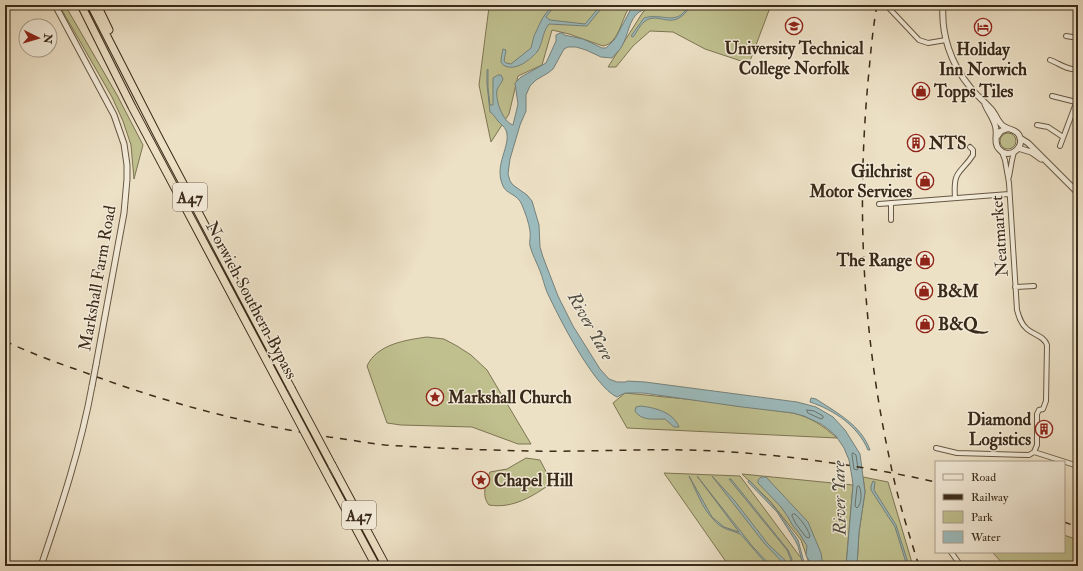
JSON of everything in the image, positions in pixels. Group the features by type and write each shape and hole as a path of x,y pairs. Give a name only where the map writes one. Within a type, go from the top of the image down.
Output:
{"highway":[{"name":"A47","path":"76,5 132,107"},
{"name":"Norwich Southern Bypass","path":"81,5 132,107 376,566"},
{"name":"Norwich Southern Bypass","path":"91,5 158,136 386,566"},
{"name":"A47","path":"97,5 158,136"}],"street":[{"name":"Markshall Farm Road","path":"41,566 88,411 124,213 127,179 124,144 114,115 55,5"},
{"path":"886,5 920,40 928,43 946,40"},
{"path":"943,5 943,27 946,40 960,73 970,88 985,104 992,109 1001,125 1016,131 1020,138 1028,143 1078,193"},
{"path":"1066,36 1078,38"},
{"path":"1050,60 1058,62 1067,68 1075,70 1078,69"},
{"path":"1052,96 1077,100 1060,146"},
{"path":"985,104 996,128 997,146 1002,152 1011,154 1016,150 1020,138"},
{"path":"1038,125 1048,127 1063,137"},
{"path":"996,138 1001,131 1008,129"},
{"path":"955,198 955,178 973,155 973,150 970,147"},
{"path":"1016,150 1031,152 1050,165"},
{"name":"Neatmarket","path":"1016,150 1010,170 1009,194 1017,310 1019,319 1023,325 1028,330 1045,340 1047,345 1046,401 1043,409 1039,410 1037,414 1037,445 1034,452"},
{"name":"Neatmarket","path":"1002,152 1006,160 1009,183"},
{"path":"1073,188 1078,182"},
{"path":"879,204 1009,194"},
{"path":"890,203 891,220"},
{"name":"Neatmarket","path":"1015,287 1034,286"},
{"path":"936,448 957,453 1029,455 1034,452 1062,461"},
{"path":"1065,462 1078,466"},
{"path":"952,553 961,566"}],"green space":[{"path":"59,5 65,5 117,95 143,145 134,179 131,145 123,121 112,97"},
{"path":"477,5 631,5 617,35 609,44 603,46 569,34 552,30 542,65 518,76 509,114 491,142 479,85 489,7"},
{"path":"651,5 771,5 750,61 747,63 705,49 673,32 650,31 633,46 616,67 608,67 643,12"},
{"path":"1005,133 1011,133 1016,138 1014,147 1011,149 1005,149 1000,144 1000,138"},
{"path":"427,337 444,339 457,346 471,355 487,370 531,444 518,444 472,427 401,425 387,423 367,366 378,353 393,344"},
{"path":"625,393 696,400 793,413 816,422 837,438 627,428 613,403"},
{"path":"526,458 540,460 552,483 530,497 514,503 498,506 489,505 485,497 485,493 490,472 507,469"},
{"path":"664,473 740,476 807,566 729,566"},
{"path":"742,474 853,485 846,566 810,566 801,540 770,501"},
{"path":"863,477 888,482 913,566 857,566 859,532 865,492"},
{"path":"1065,535 1078,540 1078,566 1005,566 993,553 1065,553"}],"water":[{"path":"552,5 555,5 546,17 550,20 585,24 601,5 604,5 587,26 549,24 539,49 531,58 514,67 503,65 501,62 503,49 506,50 504,61 511,64 531,48 534,36 542,19"},
{"path":"633,5 682,5 673,9 650,8 639,12 633,19 622,46 612,58 601,57 576,47 568,47 564,49 553,69 536,80 530,86 526,95 526,111 520,125 510,159 508,174 510,181 532,201 539,225 540,247 558,296 573,326 600,369 609,379 617,382 645,382 797,402 816,407 833,417 845,430 860,454 865,492 859,532 857,566 846,566 853,485 849,460 844,448 836,436 821,424 804,416 793,413 643,393 625,393 617,397 608,391 588,366 559,317 547,292 531,249 527,218 522,205 518,199 503,186 500,170 507,142 507,136 506,130 490,112 487,70 488,69 490,105 493,105 493,78 501,75 503,79 497,90 497,99 500,110 506,120 513,125 518,104 515,83 521,77 546,63 556,41 556,35 563,33 564,35 583,39 602,48 606,48 615,39"},
{"path":"689,5 691,5 684,14 678,18 672,20 655,18 650,19 643,23 633,37 631,36 644,18 658,17 674,18 684,12"},
{"path":"811,398 816,399 848,420 861,433 870,450 868,450 864,441 852,426 836,414 810,402"},
{"path":"641,406 652,408 668,414 673,418 679,427 674,427 665,419 644,418 635,411 636,407"},
{"path":"689,476 712,517 724,527 739,532 697,476 753,547 771,566 766,563 740,534 723,527 716,523 702,504"},
{"path":"712,476 734,500 768,544 789,564 791,560 787,550 729,479 731,479 788,550 792,559 790,566 786,566 764,543"},
{"path":"761,477 766,477 808,522 821,553 823,566 812,566 806,555 807,546 781,507 758,483 758,480"},
{"path":"749,480 776,509 798,540 805,566 803,565 795,540 777,512 748,482"},
{"path":"873,481 875,482 874,490 896,525 909,566 907,566 895,527 871,490"}],"railway":[{"path":"877,5 873,30 865,120 863,169 864,267 873,364 881,413 899,501 919,566"},
{"path":"5,341 36,355 118,384 208,412 268,426 329,437 385,445 475,449 548,451 686,450 749,453 843,464 935,482"},
{"path":"1065,522 1078,527"}],"place":[{"name":"University Technical College Norfolk","path":"794,26"},
{"name":"Holiday Inn Norwich","path":"983,27"},
{"name":"Topps Tiles","path":"921,91"},
{"name":"NTS","path":"916,143"},
{"name":"Gilchrist Motor Services","path":"925,181"},
{"name":"The Range","path":"925,260"},
{"name":"B&M","path":"924,291"},
{"name":"B&Q","path":"925,324"},
{"name":"Markshall Church","path":"435,397"},
{"name":"Diamond Logistics","path":"1044,429"},
{"name":"Chapel Hill","path":"481,480"}],"water label":[{"name":"River Yare","path":"591,326"},
{"name":"River Yare","path":"839,498"}]}
